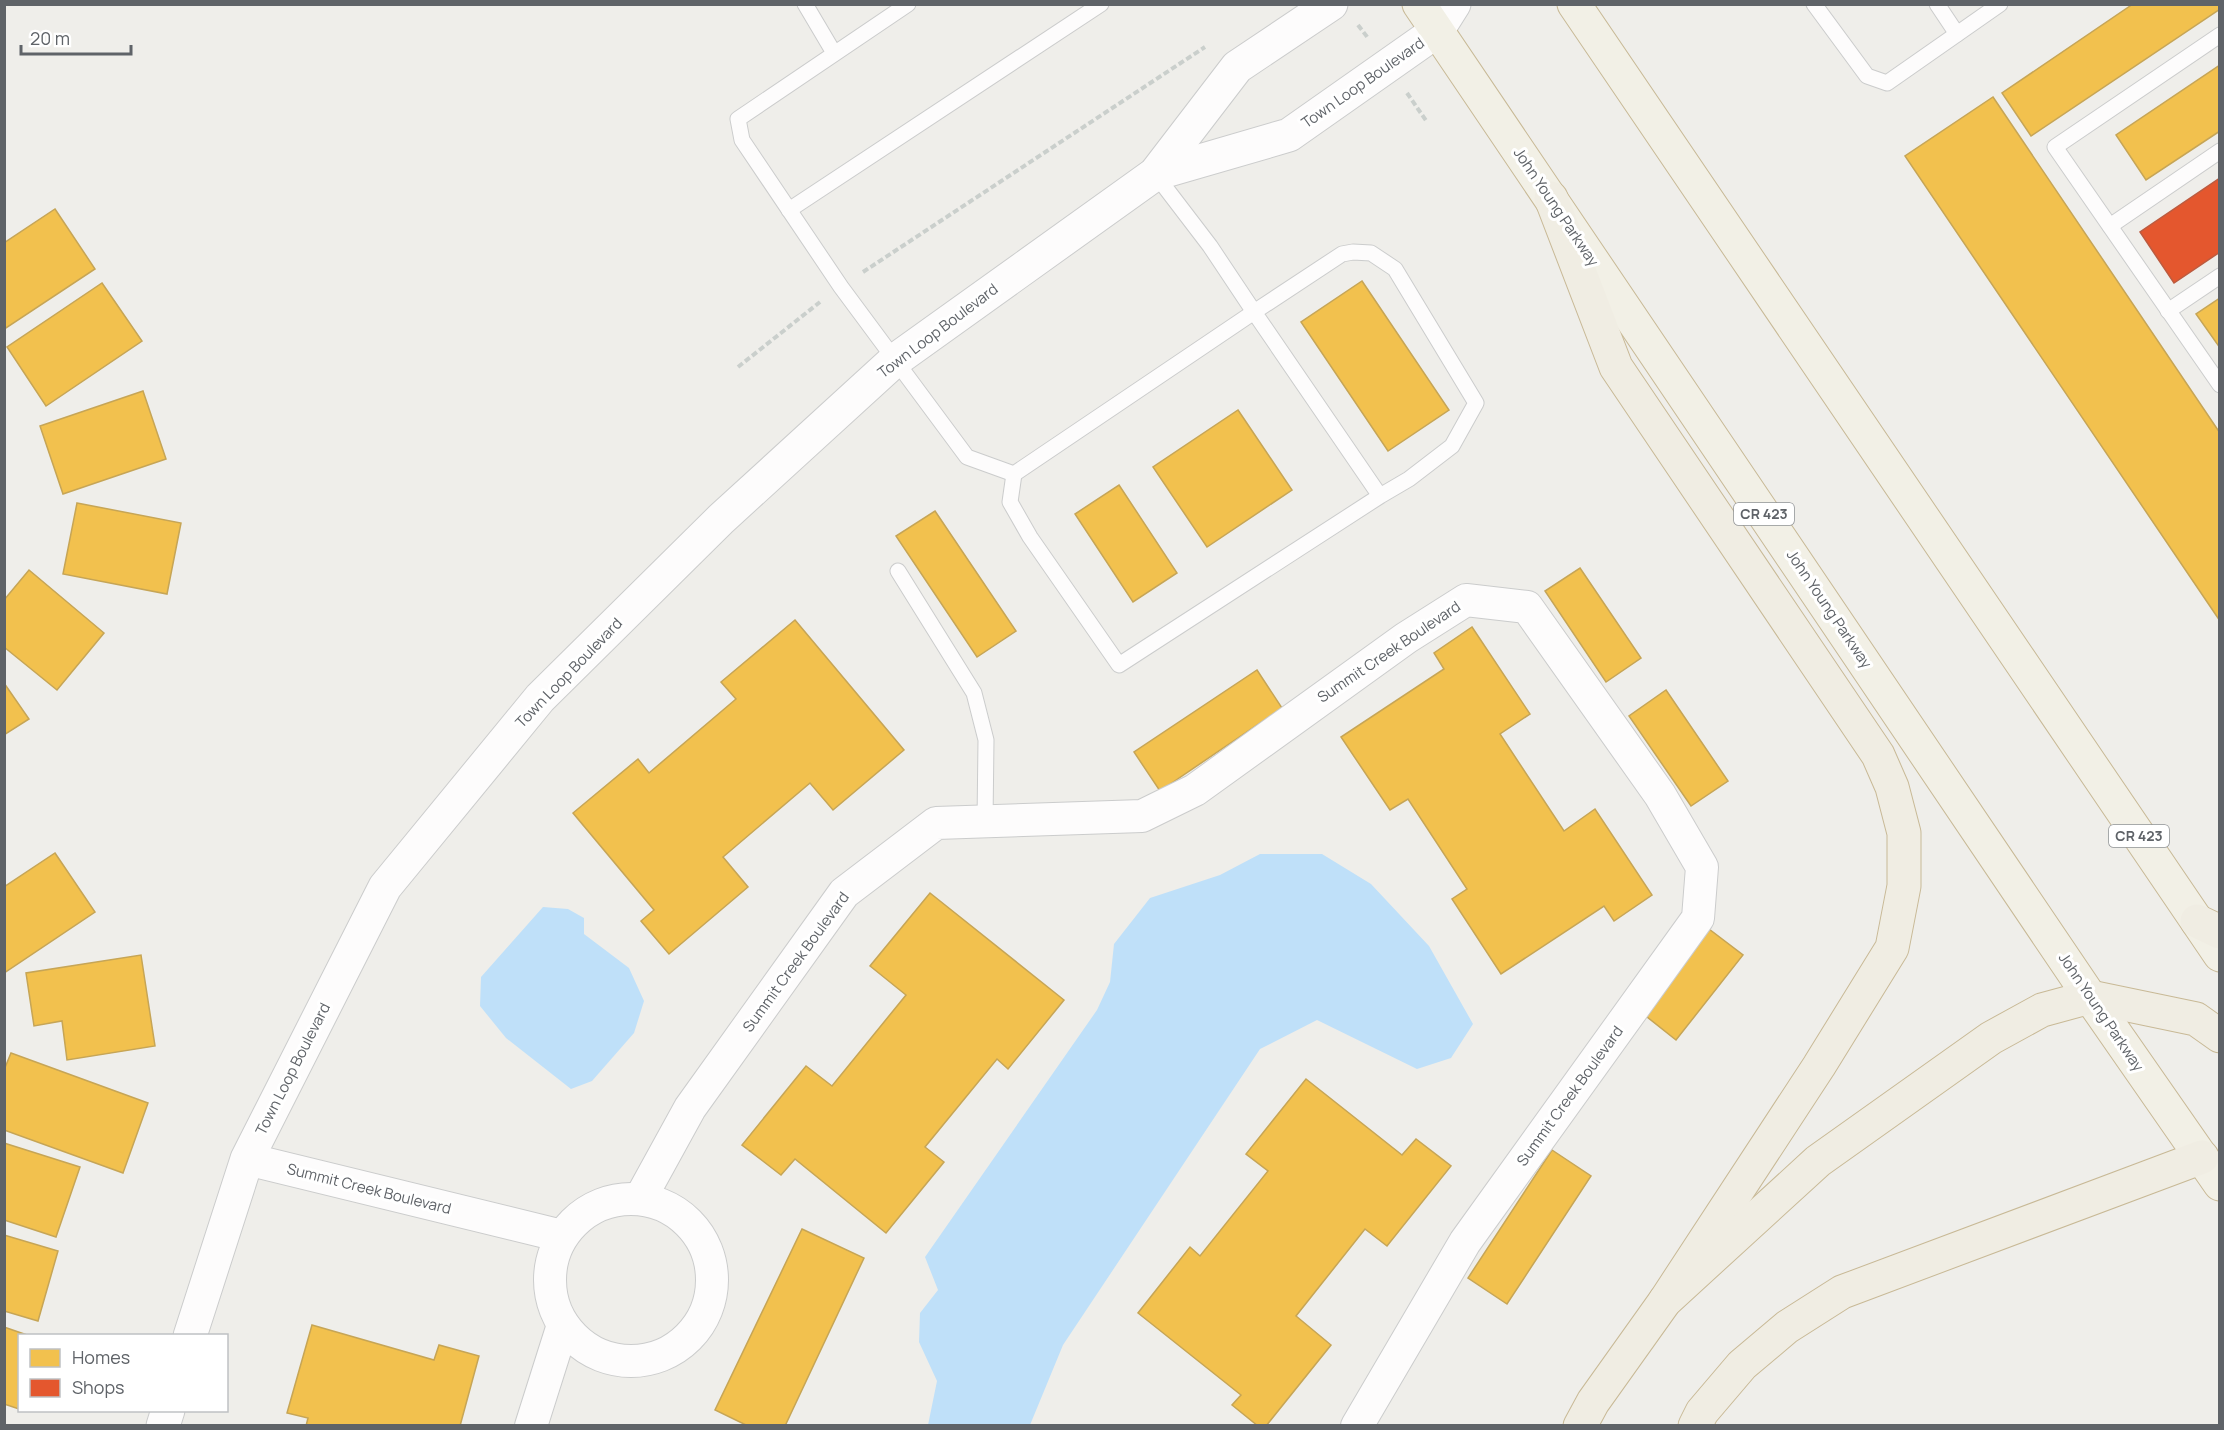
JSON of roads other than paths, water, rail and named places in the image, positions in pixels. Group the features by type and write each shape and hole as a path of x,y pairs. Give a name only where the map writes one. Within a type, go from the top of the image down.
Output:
{"highway":[{"name":"John Young Parkway","path":"1419,4 1445,18 1551,198 2090,997 2211,1171"},
{"name":"CR 423","path":"1574,4 2208,926 2220,955"},
{"path":"1551,198 1616,367 1878,755 1892,787 1904,833 1904,886 1892,948 1812,1076 1665,1301 1593,1402 1580,1425"},
{"path":"1665,1301 1818,1161 1991,1038 2042,1010 2090,997 2196,1019 2220,1036"},
{"path":"1695,1425 1702,1412 1742,1365 1787,1327 1842,1292 2211,1171"}],"street":[{"name":"Town Loop Boulevard","path":"190,1334 247,1159 385,887 540,698 721,519 894,361 1155,174 1237,67 1331,4"},
{"name":"Town Loop Boulevard","path":"1155,174 1288,135 1445,18"},
{"name":"Summit Creek Boulevard","path":"640,1199 690,1108 844,893 936,823 1143,816 1195,790 1406,638 1466,600 1527,607 1660,795 1702,867 1698,918 1466,1242 1358,1425"},
{"name":"Summit Creek Boulevard","path":"247,1159 562,1236"},
{"path":"617,1199 640,1199 666,1206 688,1222 704,1244 712,1270 711,1297 701,1322 683,1343 659,1357 632,1362 605,1358 581,1345 562,1325 552,1304 549,1281 552,1258 562,1236 576,1219 596,1207 617,1199"},
{"path":"531,1425 562,1325"}],"lane":[{"path":"805,4 834,54"},
{"path":"908,4 738,119 742,140 841,287 967,457 1014,474"},
{"path":"789,210 1081,10 1101,4"},
{"path":"1814,4 1867,76 1887,83 2000,4"},
{"path":"1937,4 1957,34"},
{"path":"2220,35 2055,147 2220,385"},
{"path":"2110,226 2220,151"},
{"path":"1155,174 1210,246 1380,496"},
{"path":"1353,252 1371,253 1395,268 1476,403 1452,446 1409,479 1119,665 1030,537 1010,502 1014,474 1342,254 1353,252"},
{"path":"2168,311 2220,276"},
{"path":"898,572 974,693 986,740 985,822"}],"water":[{"path":"1260,854 1322,854 1371,884 1429,946 1473,1024 1451,1058 1417,1069 1317,1020 1260,1049 1063,1345 1030,1425 928,1425 937,1381 919,1342 920,1313 938,1290 925,1257 1097,1010 1110,982 1114,944 1150,898 1220,875"},
{"path":"543,907 568,909 584,918 584,934 629,968 644,1001 634,1033 592,1081 571,1089 506,1038 480,1006 481,977"}]}
